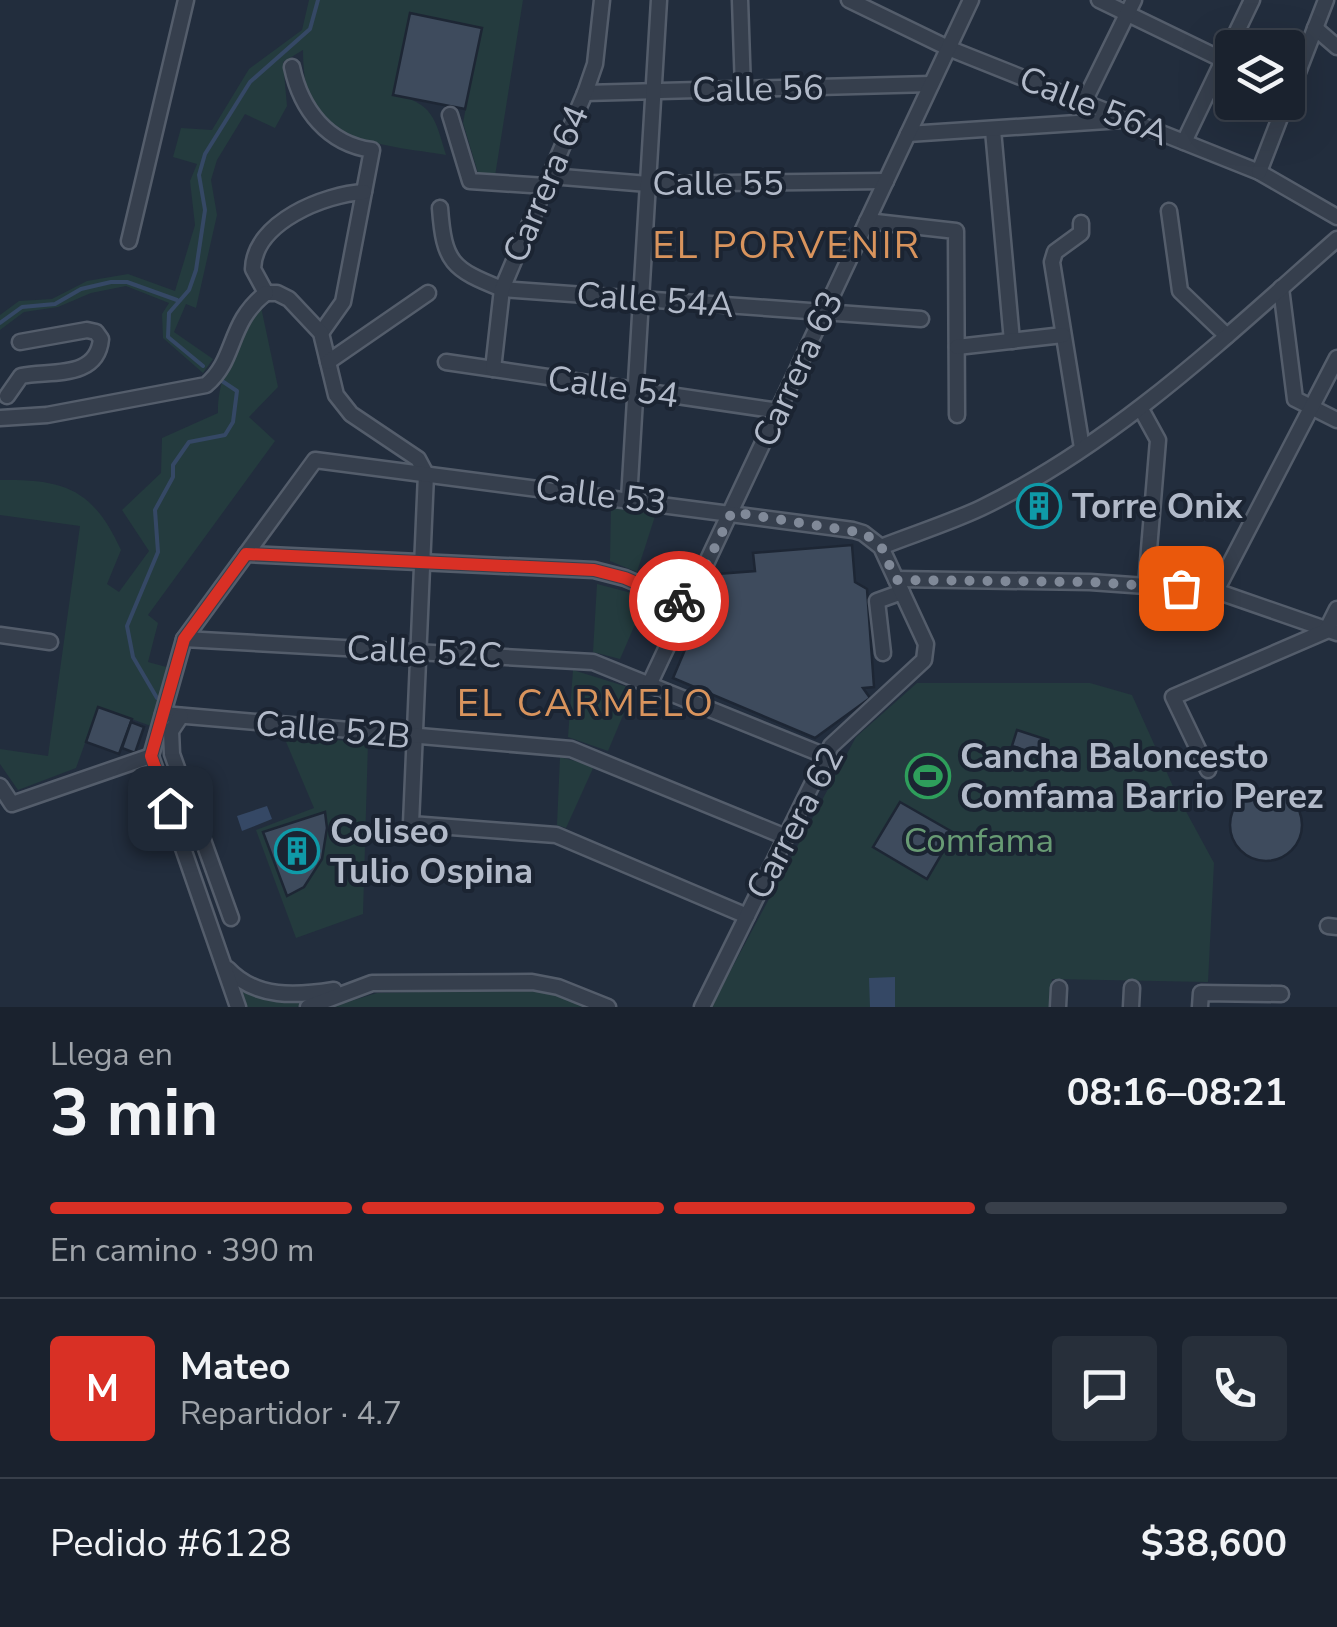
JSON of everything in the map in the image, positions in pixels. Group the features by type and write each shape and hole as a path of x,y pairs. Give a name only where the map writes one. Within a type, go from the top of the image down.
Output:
{"street":[{"path":"129,241 186,0"},
{"name":"Carrera 64","path":"492,369 502,290 595,64 602,0"},
{"path":"629,499 658,0"},
{"path":"740,0 744,89"},
{"name":"Calle 56A","path":"849,0 948,48 1259,172 1337,217"},
{"name":"Carrera 63","path":"650,683 970,0"},
{"path":"1099,0 1130,7 1215,55"},
{"path":"1238,30 1252,0"},
{"path":"1305,54 1323,1"},
{"path":"1084,102 1130,7"},
{"path":"1315,28 1337,47"},
{"path":"292,67 305,104 320,124 340,140 372,150 343,302 321,332"},
{"path":"1184,142 1215,78"},
{"name":"Calle 56","path":"585,93 931,84"},
{"name":"Calle 55","path":"450,115 470,181 886,182"},
{"path":"908,134 1128,120"},
{"path":"1259,172 1279,120"},
{"path":"993,130 1012,341"},
{"path":"266,293 253,269 259,247 303,208 334,194 364,192"},
{"name":"Calle 54A","path":"440,208 445,248 452,261 475,278 502,290 921,319"},
{"path":"1169,211 1180,290 1227,336"},
{"path":"867,221 956,230 957,415"},
{"path":"1081,223 1081,234 1055,252 1052,262 1082,448"},
{"path":"899,586 881,546 979,509 1141,409 1337,239"},
{"path":"1281,288 1296,399 1337,420"},
{"path":"20,342 87,330 102,339 98,353 85,368 20,376 3,394 6,418 47,415 206,385 215,378 226,358 249,306 266,293 278,293 289,299 321,332 336,395 350,414 418,459 426,474 410,824 556,835 747,916"},
{"path":"328,362 428,293"},
{"path":"957,347 1063,334"},
{"path":"1216,591 1337,358"},
{"name":"Calle 54","path":"446,362 778,411"},
{"path":"1141,409 1158,440 1146,586"},
{"name":"Calle 53","path":"246,554 315,460 853,530 881,546"},
{"path":"238,1007 151,756 184,639 246,554 594,570 625,578 687,605"},
{"path":"884,654 877,601 899,586 1146,586 1216,591 1332,632"},
{"name":"Carrera 62","path":"702,1007 838,737 922,665 926,644 899,586"},
{"path":"1332,632 1337,609"},
{"path":"1208,770 1173,697 1332,632"},
{"path":"0,635 50,642"},
{"name":"Calle 52C","path":"184,639 593,662 826,756"},
{"name":"Calle 52B","path":"163,714 571,749 786,837"},
{"path":"181,716 174,723 170,740 230,918"},
{"path":"0,786 12,804 151,756"},
{"path":"179,835 198,828"},
{"path":"226,967 248,985 284,994 390,982 546,983 608,1007"},
{"path":"308,1007 359,985"},
{"path":"1058,1007 1059,988"},
{"path":"1131,1007 1132,988"},
{"path":"1200,1000 1281,994"}],"green space":[{"path":"309,0 523,0 495,176 478,173 463,123 481,27 410,13 393,94 417,102 430,114 446,155 372,142 335,128 312,104 303,50 283,62 287,106 275,128 245,114 217,160 211,180 217,215 196,308 186,304 174,332 213,359 203,373 163,338 162,314 169,303 126,286 91,293 58,307 24,312 0,330 0,315 19,301 52,299 87,281 128,274 175,291 195,225 190,181 197,164 173,157 181,128 212,130 249,69 302,30"},
{"path":"261,307 278,387 249,417 275,441 148,615 158,623 148,662 170,668 151,726 98,707 76,768 18,790 0,764 0,749 48,756 80,526 0,515 0,480 59,486 88,501 121,550 107,584 119,592 149,551 122,510 161,473 162,438 218,413 221,385 231,357"},
{"path":"611,505 657,510 637,572 610,561"},
{"path":"597,584 647,597 620,659 593,652"},
{"path":"573,670 634,689 608,751 568,737"},
{"name":"Comfama","path":"917,683 1090,683 1132,695 1176,793 1214,863 1208,982 1052,979 1050,1007 711,1007 856,737"},
{"path":"284,737 368,742 363,914 296,938 256,830 314,808"},
{"path":"560,757 594,766 566,828 557,825"},
{"path":"242,989 288,1001 319,996 297,1007 247,1007"},
{"path":"542,989 585,1007 331,1007 377,993"}],"water":[{"path":"267,806 272,819 242,831 237,816"},
{"path":"895,977 895,1007 870,1007 869,978"}],"building":[{"path":"410,13 482,28 465,109 393,95"},
{"name":"Torre Onix","path":"1043,496 1058,513 1030,510 1021,503"},
{"path":"852,545 855,582 867,589 874,687 863,688 870,698 815,738 673,678 717,574 755,571 753,553"},
{"path":"98,707 132,719 119,754 86,742"},
{"path":"131,722 144,727 135,753 122,748"},
{"path":"1017,730 1048,740 1043,756 1012,746"},
{"path":"1266,789 1292,799 1302,825 1292,851 1266,861 1240,851 1230,825 1240,799"},
{"path":"900,802 954,833 927,879 873,847"},
{"name":"Coliseo Tulio Ospina","path":"325,812 327,828 322,859 304,887 287,896 263,832"}],"waterway":[{"path":"203,366 168,337 169,313 189,290 196,270 205,210 199,175 205,154 250,82 310,29 318,0"},
{"path":"0,323 22,307 55,304 81,289 111,282 127,282 177,300"},
{"path":"157,698 133,657 127,626 158,552 155,510 173,477 173,465 189,442 225,435 233,422 237,391 222,381"}],"way so far":[{"path":"679,601 687,605 732,512 864,533 881,546 896,580 1090,582 1181,588"}],"place":[{"name":"Torre Onix","path":"1039,506"},
{"name":"Cancha Baloncesto Comfama Barrio Perez","path":"928,776"},
{"name":"Coliseo Tulio Ospina","path":"297,851"}],"district":[{"name":"EL PORVENIR","path":"787,245"},
{"name":"EL CARMELO","path":"586,703"}],"route":[{"path":"170,808 151,756 184,639 246,554 594,570 625,578 679,601"}]}
